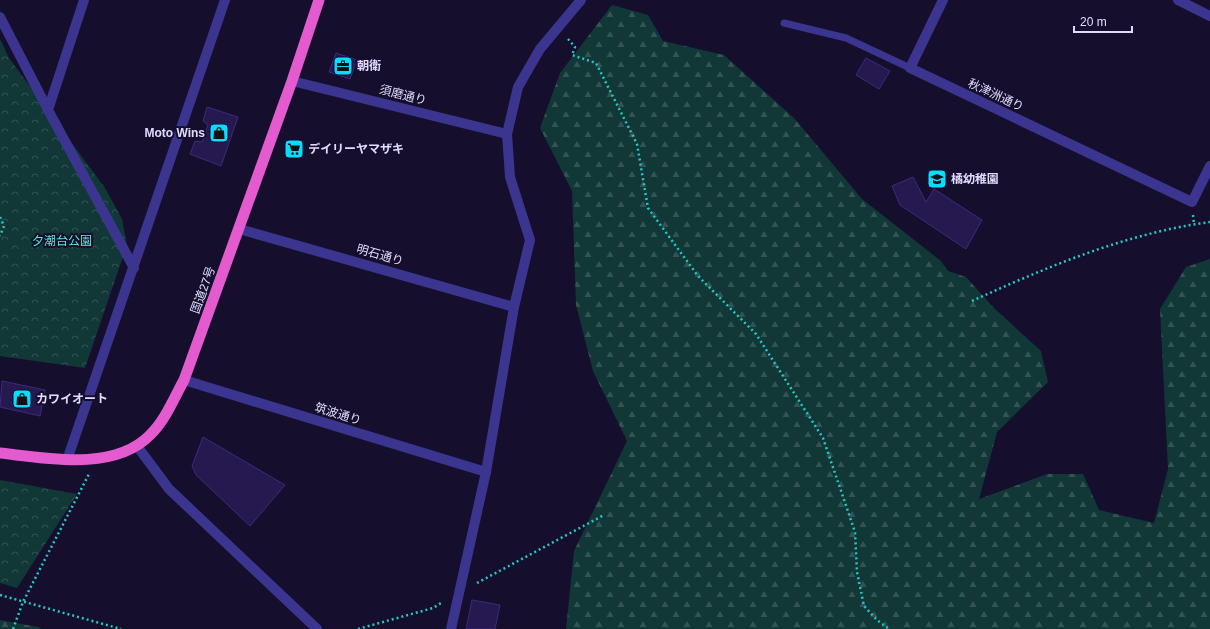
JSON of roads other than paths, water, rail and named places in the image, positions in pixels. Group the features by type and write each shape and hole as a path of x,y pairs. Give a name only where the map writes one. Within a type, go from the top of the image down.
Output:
{"highway":[{"name":"国道27号","path":"0,453 66,460 98,458 116,454 137,446 151,435 167,411 184,380 292,80 319,0"}],"street":[{"path":"48,110 84,0"},
{"path":"66,460 134,268 225,0"},
{"path":"451,629 458,592 486,472 514,307 530,240 510,177 507,134 518,87 540,49 581,0"},
{"path":"910,68 943,0"},
{"path":"1178,0 1210,16"},
{"path":"0,17 48,110 134,268"},
{"name":"秋津洲通り","path":"910,68 1192,202 1210,166"},
{"name":"須磨通り","path":"292,80 507,134"},
{"name":"明石通り","path":"239,229 514,307"},
{"name":"筑波通り","path":"184,380 486,472"},
{"path":"137,446 169,489 317,629"}],"lane":[{"name":"秋津洲通り","path":"784,23 846,38 910,68"}],"place":[{"name":"朝衛","path":"343,66"},
{"name":"Moto Wins","path":"219,133"},
{"name":"デイリーヤマザキ","path":"294,149"},
{"name":"橘幼稚園","path":"937,179"},
{"name":"カワイオート","path":"22,399"}],"park label":[{"name":"夕潮台公園","path":"62,241"}]}
